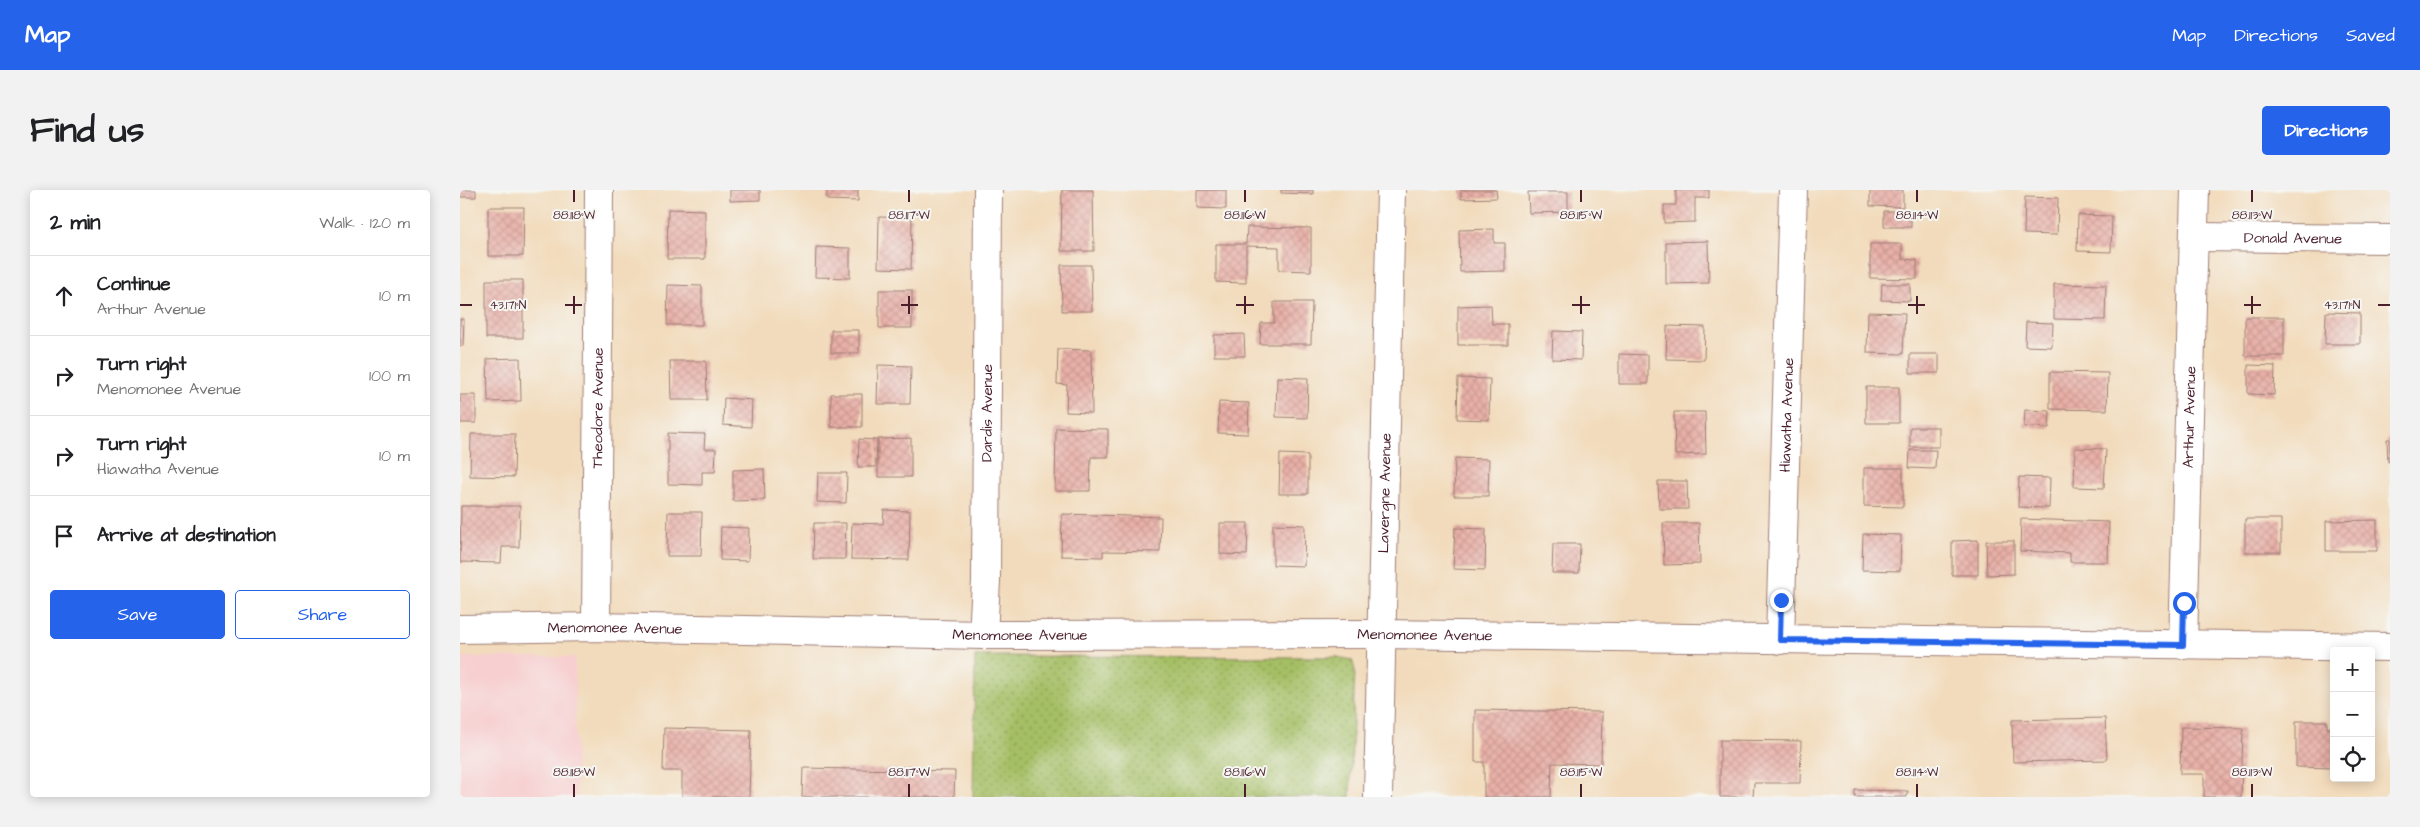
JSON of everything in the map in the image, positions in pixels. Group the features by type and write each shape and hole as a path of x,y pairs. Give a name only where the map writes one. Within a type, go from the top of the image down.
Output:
{"street":[{"name":"Theodore Avenue","path":"596,627 599,190"},
{"name":"Dardis Avenue","path":"983,635 986,571 988,190"},
{"name":"Lavergne Avenue","path":"1378,797 1391,190"},
{"name":"Hiawatha Avenue","path":"1780,640 1792,190"},
{"name":"Arthur Avenue","path":"2183,645 2195,190"},
{"name":"Donald Avenue","path":"2194,237 2390,239"},
{"name":"Menomonee Avenue","path":"460,629 596,627 983,635 1380,634 2390,647"}],"shaded area":[{"path":"460,657 575,657 576,797 460,797"}],"green space":[{"path":"975,656 1338,657 1352,660 1355,670 1350,797 973,797"}],"building":[{"path":"460,190 476,190 476,197 460,197"},
{"path":"730,190 760,190 760,200 730,201"},
{"path":"827,190 858,190 858,201 827,200"},
{"path":"1062,190 1093,190 1094,251 1061,251"},
{"path":"1197,190 1226,190 1226,209 1197,208"},
{"path":"1281,190 1313,190 1313,194 1281,193"},
{"path":"1461,190 1496,190 1497,198 1461,199"},
{"path":"1676,190 1709,190 1709,198 1695,198 1695,222 1664,223 1664,205 1676,205"},
{"path":"1870,190 1903,190 1903,207 1870,206"},
{"path":"1528,192 1568,192 1568,212 1529,213"},
{"path":"2025,197 2058,198 2057,235 2024,234"},
{"path":"488,207 524,207 523,256 488,256"},
{"path":"668,209 705,210 705,259 667,259"},
{"path":"1884,211 1911,211 1911,227 1884,227"},
{"path":"2078,215 2112,216 2111,252 2077,251"},
{"path":"879,217 912,218 911,269 878,268"},
{"path":"1247,227 1311,228 1311,271 1279,270 1279,247 1246,246 1246,283 1216,282 1216,244 1246,244"},
{"path":"1494,229 1494,243 1505,243 1505,271 1460,272 1459,230"},
{"path":"1708,241 1709,283 1666,284 1666,242"},
{"path":"1870,244 1902,244 1902,259 1917,260 1917,279 1870,278"},
{"path":"816,247 850,248 850,278 815,277"},
{"path":"1061,265 1091,265 1092,311 1062,311"},
{"path":"486,280 523,280 523,338 486,338"},
{"path":"1882,284 1910,284 1910,301 1881,300"},
{"path":"2054,284 2106,285 2105,320 2054,319"},
{"path":"668,285 702,286 702,325 667,325"},
{"path":"879,290 912,290 912,328 879,328"},
{"path":"1274,302 1312,302 1311,344 1260,344 1261,323 1274,323"},
{"path":"1491,305 1492,324 1508,324 1508,345 1458,345 1458,306"},
{"path":"1868,312 1905,313 1903,354 1867,353"},
{"path":"2326,312 2360,313 2360,344 2325,344"},
{"path":"2245,317 2284,317 2284,356 2245,356"},
{"path":"460,319 464,319 463,346 460,346"},
{"path":"2026,322 2053,323 2052,347 2025,346"},
{"path":"1667,326 1705,327 1704,360 1666,359"},
{"path":"831,330 859,330 859,353 831,353"},
{"path":"1553,331 1582,332 1581,360 1552,359"},
{"path":"1244,334 1245,356 1214,356 1214,335"},
{"path":"1058,349 1091,350 1092,413 1066,412 1067,385 1057,384"},
{"path":"1619,354 1648,355 1648,384 1619,384"},
{"path":"1910,354 1939,354 1939,373 1910,373"},
{"path":"520,358 521,401 488,402 487,359"},
{"path":"670,361 706,361 707,400 671,400"},
{"path":"878,365 911,366 910,404 877,404"},
{"path":"2248,365 2275,366 2274,395 2248,394"},
{"path":"2050,372 2108,373 2107,410 2050,409"},
{"path":"1277,377 1308,378 1307,418 1276,417"},
{"path":"1458,378 1490,379 1489,420 1457,419"},
{"path":"1866,387 1899,387 1899,423 1866,423"},
{"path":"831,394 862,394 862,427 831,427"},
{"path":"460,395 476,395 476,423 460,423"},
{"path":"724,398 752,400 751,427 723,425"},
{"path":"1219,402 1249,403 1248,434 1218,433"},
{"path":"2025,410 2050,411 2049,428 2024,427"},
{"path":"1674,412 1705,412 1706,454 1675,455"},
{"path":"1910,427 1939,427 1939,447 1910,447"},
{"path":"1056,428 1108,429 1108,457 1091,457 1090,491 1055,491"},
{"path":"668,433 705,434 704,449 716,449 715,472 702,472 702,485 668,484"},
{"path":"471,434 515,434 514,477 470,476"},
{"path":"911,438 911,477 878,477 878,439"},
{"path":"859,439 877,440 876,467 858,467"},
{"path":"2387,439 2390,439 2390,461 2388,462"},
{"path":"2075,448 2106,449 2104,488 2074,487"},
{"path":"1910,450 1936,450 1935,469 1909,468"},
{"path":"1280,454 1308,455 1308,494 1279,494"},
{"path":"1455,458 1489,459 1488,496 1454,496"},
{"path":"1864,468 1903,468 1903,507 1864,506"},
{"path":"764,469 765,500 733,501 733,470"},
{"path":"818,473 847,473 846,503 817,502"},
{"path":"2019,477 2050,478 2049,508 2018,507"},
{"path":"1658,481 1687,481 1688,509 1659,509"},
{"path":"461,506 520,506 519,547 502,547 501,563 460,562"},
{"path":"884,510 910,511 909,560 851,559 852,523 883,524"},
{"path":"668,512 702,512 701,556 667,556"},
{"path":"1062,514 1161,517 1160,552 1103,551 1103,557 1061,556"},
{"path":"2021,519 2109,522 2108,562 2070,562 2070,553 2020,551"},
{"path":"2245,519 2281,519 2281,552 2245,552"},
{"path":"2377,520 2377,551 2326,551 2326,521"},
{"path":"814,523 846,523 845,559 813,559"},
{"path":"1220,523 1248,523 1247,555 1220,554"},
{"path":"1663,523 1699,523 1700,564 1664,565"},
{"path":"1273,524 1305,525 1304,566 1273,565"},
{"path":"721,527 749,528 748,561 720,560"},
{"path":"1455,528 1486,529 1485,570 1453,569"},
{"path":"1863,534 1901,535 1900,571 1862,570"},
{"path":"1978,540 1978,575 1952,575 1952,541"},
{"path":"1986,541 2014,541 2014,574 1987,575"},
{"path":"1553,544 1580,544 1579,573 1552,573"},
{"path":"1475,710 1602,712 1601,764 1552,763 1551,797 1484,797 1484,762 1475,762"},
{"path":"2105,718 2107,760 2013,762 2012,720"},
{"path":"2296,721 2327,721 2327,728 2330,728 2330,768 2296,767"},
{"path":"2181,727 2243,728 2241,797 2204,797 2204,774 2180,774"},
{"path":"664,728 751,730 749,797 682,797 682,771 663,771"},
{"path":"1720,740 1801,741 1800,783 1754,783 1753,797 1720,797"},
{"path":"803,768 955,771 954,797 802,797"},
{"path":"1855,790 1908,791 1907,797 1855,797"}],"route":[{"path":"1781,600 1780,640 2183,645 2184,603"}]}
